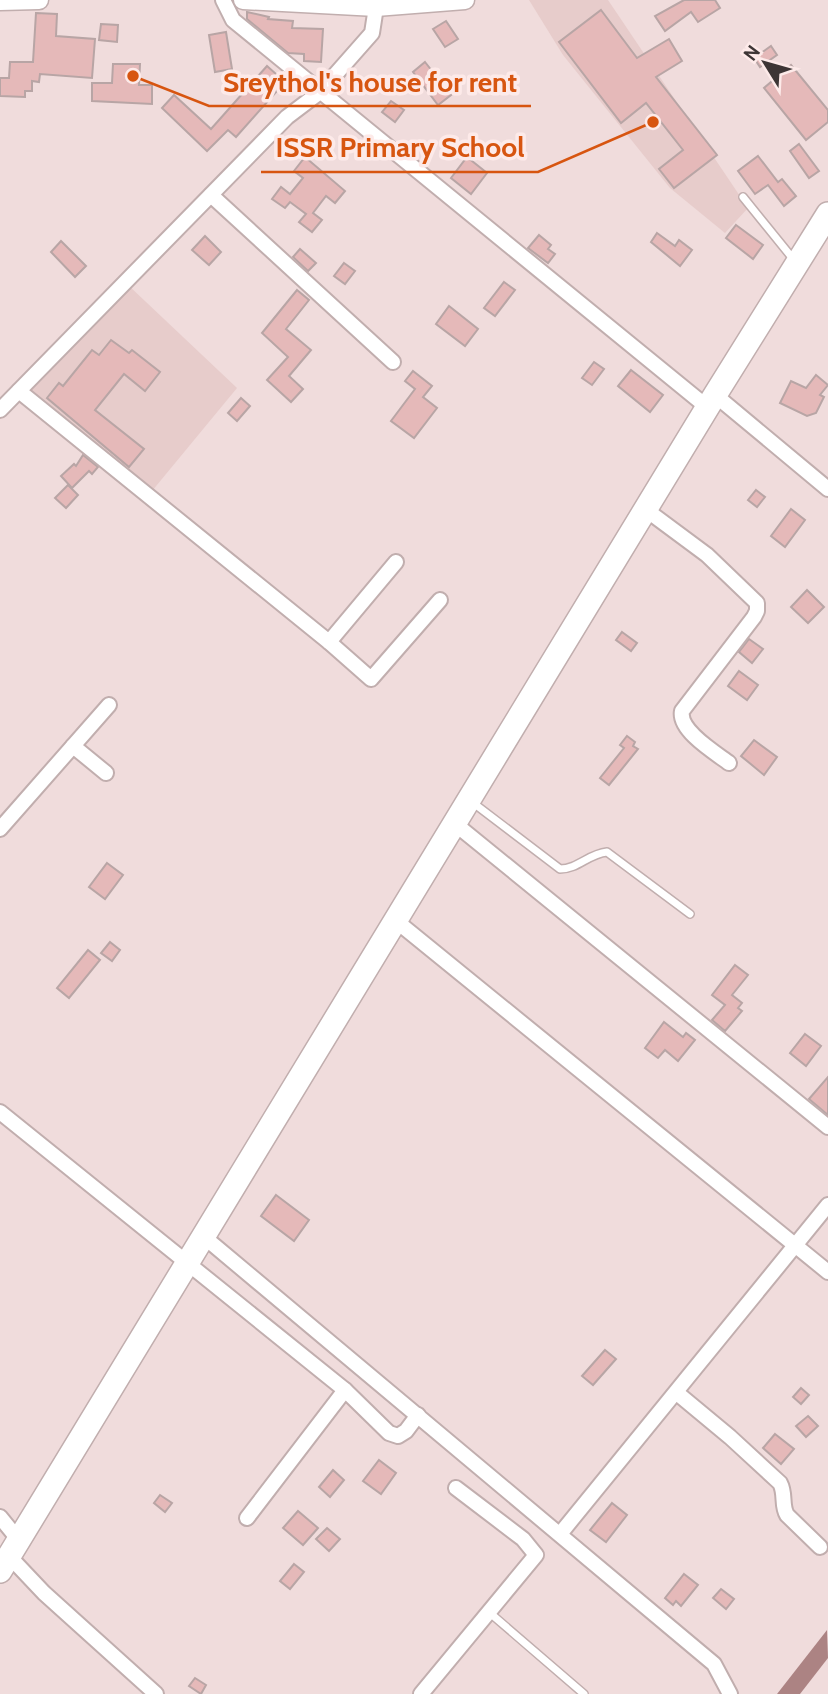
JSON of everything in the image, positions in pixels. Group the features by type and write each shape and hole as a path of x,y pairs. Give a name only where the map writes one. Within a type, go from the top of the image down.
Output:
{"highway":[{"path":"9,1556 645,509 828,214"}],"street":[{"path":"0,1 39,0"},
{"path":"223,0 233,20 320,92 711,401 828,489"},
{"path":"243,0 376,8 419,2 466,0"},
{"path":"0,410 287,117 320,92 372,33 376,8"},
{"path":"211,195 393,362"},
{"path":"19,391 371,679 440,600"},
{"path":"645,509 707,555 757,603 754,617 682,711 681,717 686,729 729,763"},
{"path":"328,642 396,562"},
{"path":"0,829 109,705"},
{"path":"73,746 106,773"},
{"path":"454,823 828,1127"},
{"path":"396,920 828,1272"},
{"path":"0,1112 345,1390 389,1433 398,1436 406,1431 418,1415"},
{"path":"560,1534 828,1205"},
{"path":"204,1236 714,1664 730,1694"},
{"path":"247,1518 345,1390"},
{"path":"677,1392 780,1483 787,1515 820,1547"},
{"path":"421,1694 536,1555 523,1539 456,1488"},
{"path":"0,1517 9,1556 44,1593 156,1694"}],"lane":[{"path":"743,197 797,263"},
{"path":"468,800 560,869 579,864 594,853 607,852 690,914"},
{"path":"490,1613 584,1694"}],"shaded area":[{"path":"529,0 608,0 748,208 725,233 670,188 563,55"},
{"path":"128,285 237,388 152,491 27,388"},
{"path":"827,1630 828,1658 800,1694 777,1694"}],"building":[{"path":"684,0 715,0 720,8 698,22 691,12 665,31 655,16"},
{"path":"601,10 637,58 669,39 682,61 656,77 717,155 674,188 659,169 683,150 646,103 621,123 559,42"},
{"path":"247,12 269,17 268,19 293,21 292,28 323,29 321,62 304,61 304,54 288,53 247,19"},
{"path":"36,13 57,14 56,36 95,39 92,78 40,74 39,82 32,81 32,91 25,91 25,97 0,96 0,78 9,78 10,62 33,62"},
{"path":"446,21 458,39 445,47 433,29"},
{"path":"101,24 118,25 117,42 99,40"},
{"path":"226,32 232,69 215,72 209,35"},
{"path":"771,46 777,55 760,67 754,58"},
{"path":"425,62 451,95 438,105 413,72"},
{"path":"113,64 140,64 139,85 152,85 152,104 92,101 92,83 112,83"},
{"path":"791,65 828,110 828,122 806,140 764,88"},
{"path":"267,66 285,82 236,137 228,130 207,151 162,108 174,95 211,129"},
{"path":"391,101 404,110 395,122 382,112"},
{"path":"799,144 819,171 809,178 790,151"},
{"path":"758,156 778,182 782,179 796,196 784,206 768,185 755,194 738,171"},
{"path":"305,157 345,191 335,203 326,196 313,213 322,220 312,232 299,222 306,214 290,202 285,208 272,199 281,187 290,194 303,178 294,171"},
{"path":"467,157 487,173 471,194 451,178"},
{"path":"736,225 763,245 753,259 726,238"},
{"path":"657,233 675,246 679,240 692,250 680,266 651,242"},
{"path":"539,235 551,245 548,249 555,254 548,263 528,248"},
{"path":"205,236 221,252 209,265 192,250"},
{"path":"61,241 86,266 75,277 51,252"},
{"path":"300,249 316,263 308,271 293,257"},
{"path":"344,263 355,271 345,284 334,276"},
{"path":"504,282 515,290 495,316 484,308"},
{"path":"297,290 309,300 286,329 311,350 289,376 303,389 291,402 267,380 288,357 262,333"},
{"path":"449,306 478,329 465,346 436,324"},
{"path":"111,340 129,353 132,350 160,372 145,391 124,374 95,410 144,449 129,467 47,398 59,383 63,386 92,350 99,355"},
{"path":"594,362 604,369 592,385 582,378"},
{"path":"631,370 663,395 650,412 618,386"},
{"path":"413,371 432,386 423,397 437,408 414,438 391,421 415,389 405,381"},
{"path":"816,375 828,385 820,395 824,397 816,413 807,416 780,403 791,381 806,388"},
{"path":"241,398 250,406 237,421 228,413"},
{"path":"83,455 98,467 92,474 89,471 72,488 61,476 74,464 76,466"},
{"path":"68,485 78,495 66,508 55,498"},
{"path":"756,490 765,497 757,507 748,500"},
{"path":"791,509 805,520 785,547 771,536"},
{"path":"807,590 824,607 808,623 791,607"},
{"path":"622,632 637,643 631,651 616,640"},
{"path":"749,639 763,649 752,663 739,652"},
{"path":"739,671 758,685 747,700 728,686"},
{"path":"627,736 635,742 633,746 638,749 609,785 600,778 624,748 620,745"},
{"path":"754,740 777,757 764,775 741,756"},
{"path":"107,863 123,875 105,899 89,887"},
{"path":"110,942 120,950 112,961 101,953"},
{"path":"88,950 100,960 69,998 57,988"},
{"path":"735,965 748,975 732,995 742,1003 738,1008 742,1011 725,1031 712,1020 725,1005 712,995"},
{"path":"664,1022 683,1037 686,1033 695,1040 678,1061 665,1050 658,1058 645,1048"},
{"path":"805,1034 821,1046 806,1066 790,1053"},
{"path":"828,1077 828,1115 809,1099"},
{"path":"276,1195 309,1220 294,1241 261,1216"},
{"path":"605,1350 616,1359 593,1385 582,1376"},
{"path":"801,1388 809,1395 801,1404 793,1397"},
{"path":"808,1416 818,1426 806,1437 796,1426"},
{"path":"775,1434 794,1449 781,1464 763,1448"},
{"path":"379,1460 396,1473 381,1494 363,1481"},
{"path":"333,1470 344,1480 330,1497 319,1487"},
{"path":"160,1495 172,1503 165,1512 154,1503"},
{"path":"612,1503 627,1515 606,1542 590,1530"},
{"path":"298,1511 318,1528 303,1545 283,1528"},
{"path":"327,1528 340,1539 329,1551 316,1539"},
{"path":"294,1564 304,1572 290,1589 280,1581"},
{"path":"684,1574 698,1585 681,1606 676,1601 673,1605 665,1598"},
{"path":"721,1589 734,1599 726,1609 713,1598"},
{"path":"195,1678 206,1685 201,1694 189,1686"}],"place":[{"name":"Sreythol's house for rent","path":"133,76"},
{"name":"ISSR Primary School","path":"653,122"}]}
